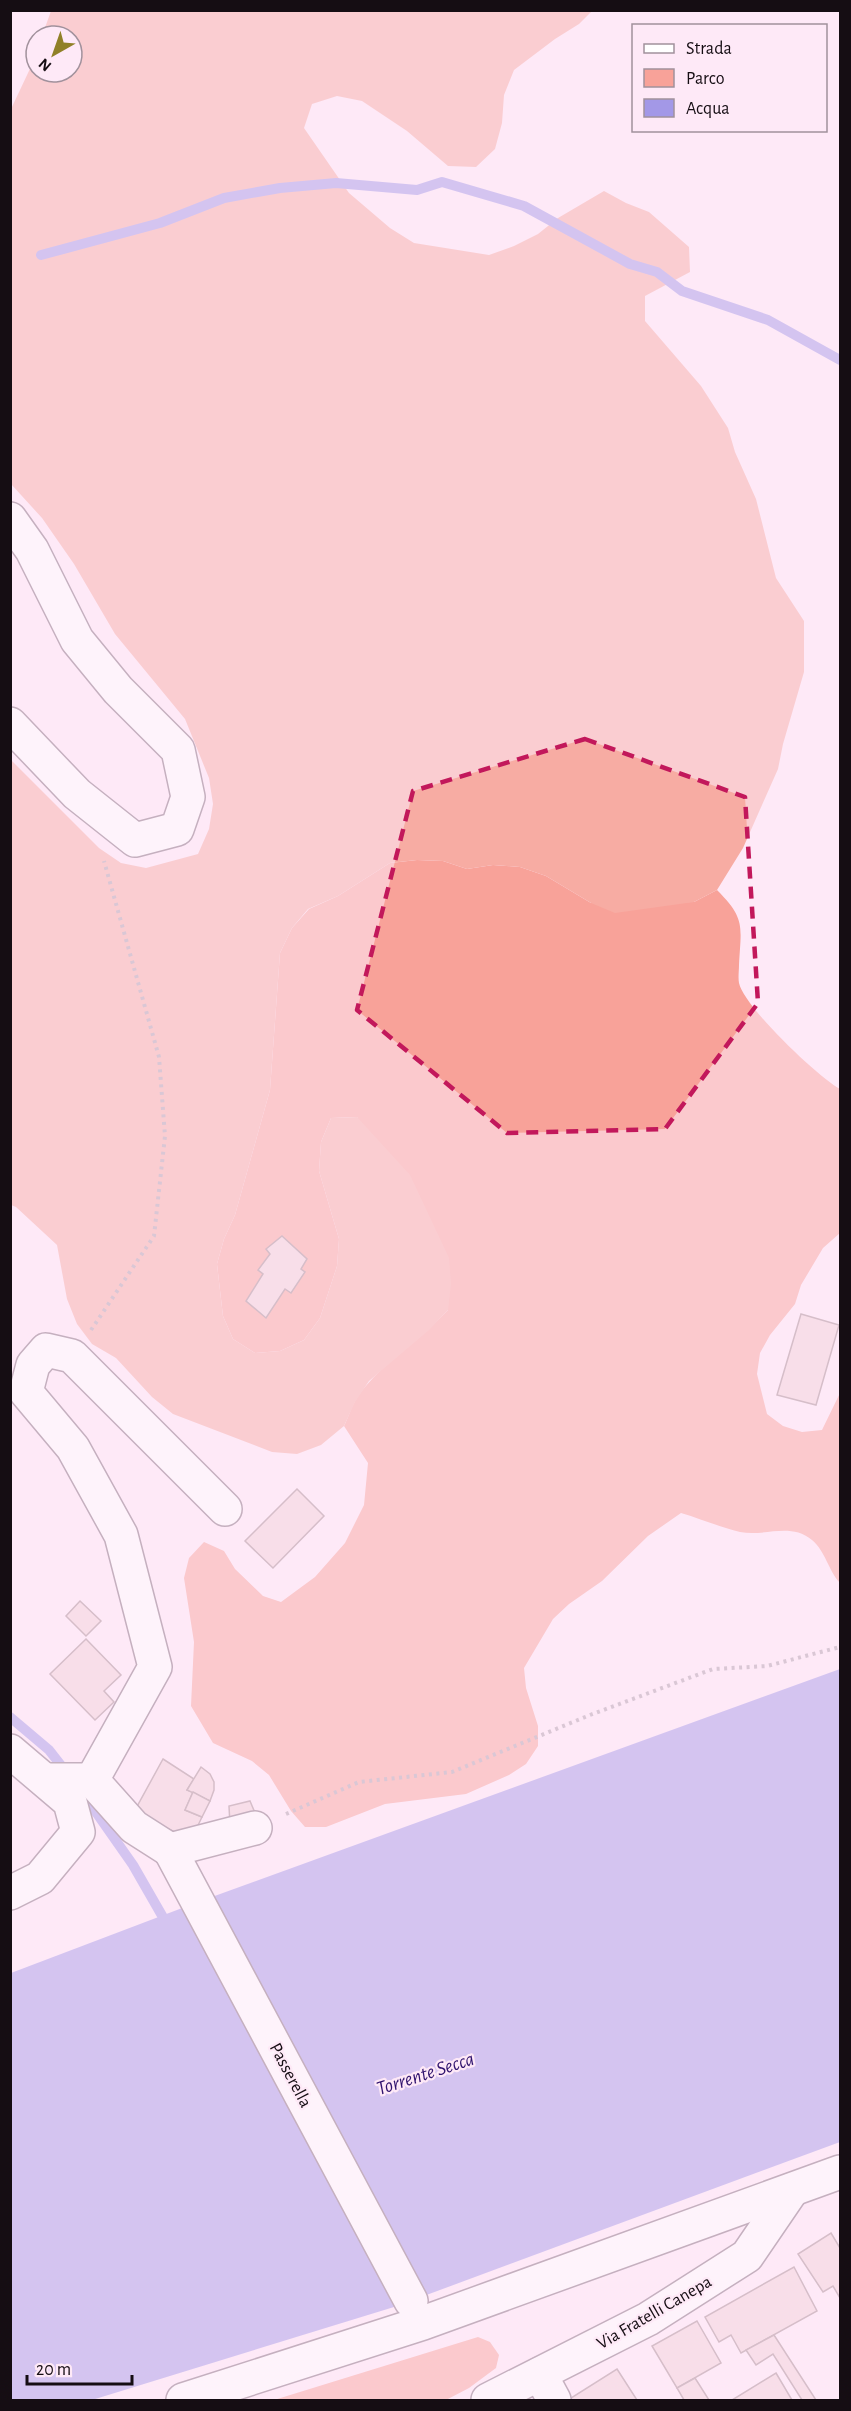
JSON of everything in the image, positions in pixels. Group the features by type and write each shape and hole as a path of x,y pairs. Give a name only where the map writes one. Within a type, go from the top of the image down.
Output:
{"street":[{"path":"10,519 32,550 77,640 118,690 178,750 188,796 177,829 135,840 77,794 10,724"},
{"path":"92,1780 155,1667 121,1535 73,1448 26,1392 33,1365 46,1350 72,1356 225,1509"},
{"path":"10,1750 70,1802 78,1832 40,1878 10,1893"},
{"path":"45,1780 92,1780 134,1827 170,1850 255,1828"},
{"name":"Passerella","path":"170,1850 411,2301"},
{"path":"183,2400 423,2323 840,2172"},
{"name":"Via Fratelli Canepa","path":"488,2400 538,2386 747,2256 792,2190"}],"path":[{"path":"72,1356 154,1236 165,1136 159,1057 109,876 101,855"},
{"path":"255,1828 359,1782 452,1772 590,1715 713,1669 767,1666 840,1647"}],"highlighted area":[{"path":"585,739 745,797 758,1003 665,1129 507,1133 357,1010 413,791"}],"green space":[{"path":"417,860 443,861 467,869 493,865 520,867 546,876 591,903 694,902 717,890 733,908 740,924 739,983 744,994 784,1041 816,1071 840,1089 840,1233 823,1248 801,1285 795,1304 770,1335 760,1353 757,1374 767,1414 783,1426 802,1432 822,1430 840,1393 840,1583 817,1545 804,1535 786,1531 740,1532 681,1513 648,1536 602,1581 569,1604 553,1619 524,1668 526,1688 538,1726 538,1746 526,1764 509,1775 466,1794 385,1804 326,1827 305,1827 291,1811 269,1775 252,1761 213,1743 191,1706 194,1642 184,1578 189,1558 204,1542 224,1551 235,1569 263,1596 281,1602 315,1577 345,1543 364,1505 368,1463 344,1426 354,1404 374,1377 448,1310 357,1117 331,1118 321,1142 319,1171 339,1239 337,1266 320,1318 304,1340 280,1351 255,1353 233,1339 223,1316 217,1264 224,1239 235,1215 270,1090 280,953 292,928 309,909 338,896 390,863"},
{"path":"478,2337 490,2342 499,2355 496,2368 469,2388 446,2400 274,2400"}],"shaded area":[{"path":"51,11 592,11 579,24 514,70 504,95 502,123 495,149 476,167 448,166 407,131 362,101 337,96 312,104 304,128 349,193 390,228 414,243 489,255 538,234 558,218 604,191 649,212 689,247 690,272 645,296 645,321 701,386 728,428 735,452 756,499 776,578 804,621 804,672 778,769 743,848 717,890 694,902 615,913 591,903 546,876 520,867 493,865 467,869 443,861 417,860 390,863 338,896 308,909 292,928 280,953 270,1090 235,1215 224,1239 217,1264 223,1316 233,1339 255,1353 280,1351 304,1340 320,1318 337,1266 339,1239 319,1171 321,1142 331,1118 357,1117 410,1175 449,1258 451,1284 448,1310 429,1330 369,1381 355,1402 344,1426 321,1445 297,1454 272,1452 173,1414 152,1397 116,1358 92,1344 77,1324 67,1299 57,1245 11,1205 11,760 99,848 121,863 146,868 198,854 209,829 213,804 209,778 185,719 115,634 74,564 42,518 11,484 11,109 24,81 24,84 84,84 84,24 46,24"}],"water":[{"name":"Torrente Secca","path":"840,1669 840,2142 394,2307 92,2400 11,2400 11,1973 198,1902"}],"building":[{"path":"282,1236 307,1259 301,1269 305,1272 291,1293 285,1289 266,1318 246,1301 263,1274 258,1270 270,1254 266,1249"},
{"path":"801,1314 839,1325 816,1405 777,1395"},
{"path":"297,1489 324,1516 273,1568 245,1541"},
{"path":"80,1601 101,1621 86,1636 66,1616"},
{"path":"86,1639 121,1675 104,1691 114,1702 95,1720 50,1674"},
{"path":"163,1759 194,1779 187,1790 193,1792 185,1810 202,1817 191,1840 134,1812"},
{"path":"201,1767 210,1774 214,1782 210,1801 187,1790"},
{"path":"193,1792 210,1801 202,1817 185,1810"},
{"path":"250,1801 258,1820 230,1825 229,1806"},
{"path":"831,2233 840,2248 840,2298 833,2286 823,2292 798,2254"},
{"path":"794,2267 817,2311 741,2353 731,2335 719,2342 705,2317"},
{"path":"697,2321 721,2363 677,2388 652,2346"},
{"path":"774,2335 816,2400 802,2400 773,2354 756,2365 746,2350"},
{"path":"617,2369 637,2400 572,2400 571,2398"},
{"path":"776,2373 792,2400 732,2400"},
{"path":"695,2378 709,2400 684,2400 677,2388"}],"waterway":[{"path":"41,255 160,223 224,198 280,188 336,183 417,190 442,182 524,206 630,264 657,272 682,291 768,320 840,360"},
{"path":"10,1717 49,1750 67,1773"},
{"path":"79,1788 133,1865 168,1926"}]}
